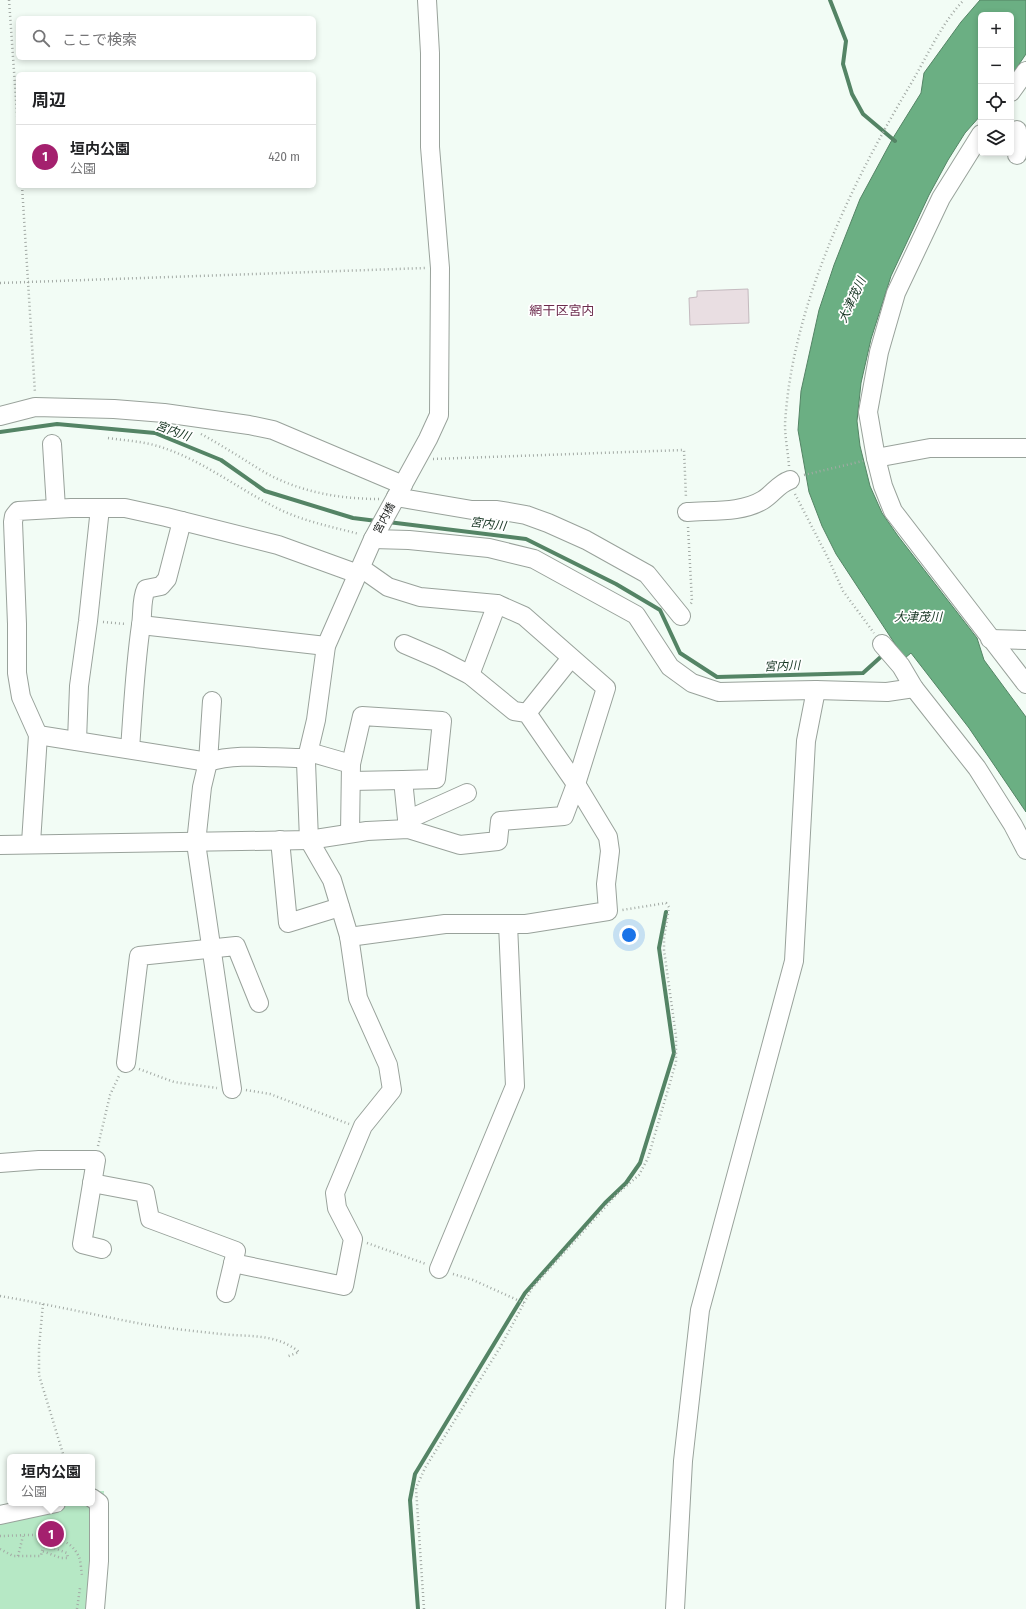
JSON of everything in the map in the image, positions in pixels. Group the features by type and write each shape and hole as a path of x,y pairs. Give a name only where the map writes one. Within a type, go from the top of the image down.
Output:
{"street":[{"name":"宮内橋","path":"309,840 308,757 316,720 326,646 373,539 439,415 440,268 430,147 430,53 427,0"},
{"path":"1014,88 1026,71"},
{"path":"1017,155 1018,130"},
{"path":"978,139 941,198 896,293 879,352 868,412 872,459 893,511 1026,684"},
{"path":"0,416 35,408 114,409 150,412 273,430 399,491 464,509 498,510 526,516 548,523 586,540 647,574 681,616"},
{"path":"52,444 56,508"},
{"path":"872,459 930,448 1026,448"},
{"path":"687,512 748,507 764,500 780,484 796,478"},
{"path":"31,843 38,735 21,697 17,673 7,561 14,516 18,511 56,508 125,508 278,546 359,571 388,587 420,597 497,604 524,616 606,688 576,784 564,816 500,822 498,841 460,845 408,825"},
{"path":"77,741 80,686 100,508"},
{"path":"130,749 137,643 141,625 143,595 146,589 161,586 167,579 182,521"},
{"path":"373,539 409,540 489,548 534,559 636,615 670,667 692,684 719,692 816,690 887,692 914,688"},
{"path":"470,675 497,604"},
{"path":"141,625 326,646"},
{"path":"990,639 1026,640"},
{"path":"349,937 445,924 526,924 608,911 606,884 610,851 608,837 576,784 527,713 514,711 470,675 439,659 404,644"},
{"path":"882,644 901,666 914,688 977,768 1013,824 1026,850"},
{"path":"527,713 571,658"},
{"path":"675,1609 683,1461 700,1310 794,961 806,740 816,690"},
{"path":"212,701 208,762 202,787 196,843 232,1089"},
{"path":"38,735 208,762 222,758 308,757 351,773 403,780 436,779 442,721 362,716 351,773 350,834"},
{"path":"403,780 408,825"},
{"path":"0,845 31,843 196,843 309,840 408,825 467,793"},
{"path":"280,840 288,923 340,907"},
{"path":"233,1263 344,1286 353,1238 337,1208 335,1194 363,1126 392,1090 388,1065 358,998 349,937 332,880 309,840"},
{"path":"439,1269 515,1086 508,924"},
{"path":"126,1063 139,956 236,946 259,1003"},
{"path":"0,1163 39,1160 96,1160 82,1244 102,1249"},
{"path":"92,1183 145,1193 150,1219 236,1251 226,1293"},
{"path":"95,1500 99,1503 95,1609"},
{"path":"0,1515 42,1506"}],"path":[{"path":"9,0 16,100"},
{"path":"882,644 843,591 828,558 796,500 796,478 785,426 790,379 808,302 844,211 872,152 947,23 964,0"},
{"path":"22,188 29,281 35,408"},
{"path":"0,282 440,268"},
{"path":"199,433 259,469 291,484 341,497 356,499 399,491"},
{"path":"108,438 150,444 168,450 216,473 249,494 285,512 309,521 373,539"},
{"path":"420,453 435,460 684,450 692,602 681,616"},
{"path":"796,478 872,459"},
{"path":"88,621 141,625"},
{"path":"424,1609 416,1488 425,1468 501,1346 532,1288 617,1194 639,1174 648,1158 670,1089 676,1062 676,1036 664,950 664,938 669,907 666,903 608,911"},
{"path":"96,1160 110,1095 126,1063"},
{"path":"0,1296 138,1323 223,1334 254,1335 278,1340 291,1345 299,1352 286,1356"},
{"path":"43,1304 38,1347 39,1375 63,1454"},
{"path":"0,1536 53,1536 68,1544 79,1557 82,1576"},
{"path":"18,1556 23,1536"},
{"path":"0,1549 13,1556 41,1556 42,1551 46,1545 68,1553 68,1558 61,1558 42,1551"},
{"path":"77,1609 81,1583"}],"shaded area":[{"path":"95,1491 104,1491 98,1609 0,1609 0,1509 20,1506 95,1506"}],"water":[{"name":"大津茂川","path":"980,0 1026,0 1026,54 1014,72 1014,12 978,12 978,118 965,133 948,160 929,195 891,276 871,339 861,383 857,421 860,446 870,486 882,513 977,638 984,660 1026,717 1026,812 969,728 911,653 905,658 836,554 822,526 809,492 798,430 801,391 819,310 834,265 860,199 893,138 921,93 924,73 961,22"}],"building":[{"path":"748,289 749,323 690,325 689,298 697,297 697,291"}],"waterway":[{"path":"830,0 846,41 843,64 852,94 863,114 895,141"},
{"name":"宮内川","path":"0,432 57,424 155,433 221,460 265,491 353,518 377,521"},
{"name":"宮内川","path":"388,522 526,539 616,584 660,610 680,653 717,677 863,673 884,654"},
{"path":"418,1609 410,1500 415,1474 525,1293 605,1203 626,1183 640,1163 674,1053 659,948 666,912"}],"place":[{"name":"垣内公園","path":"51,1534"}],"district":[{"name":"網干区宮内","path":"562,310"}]}
